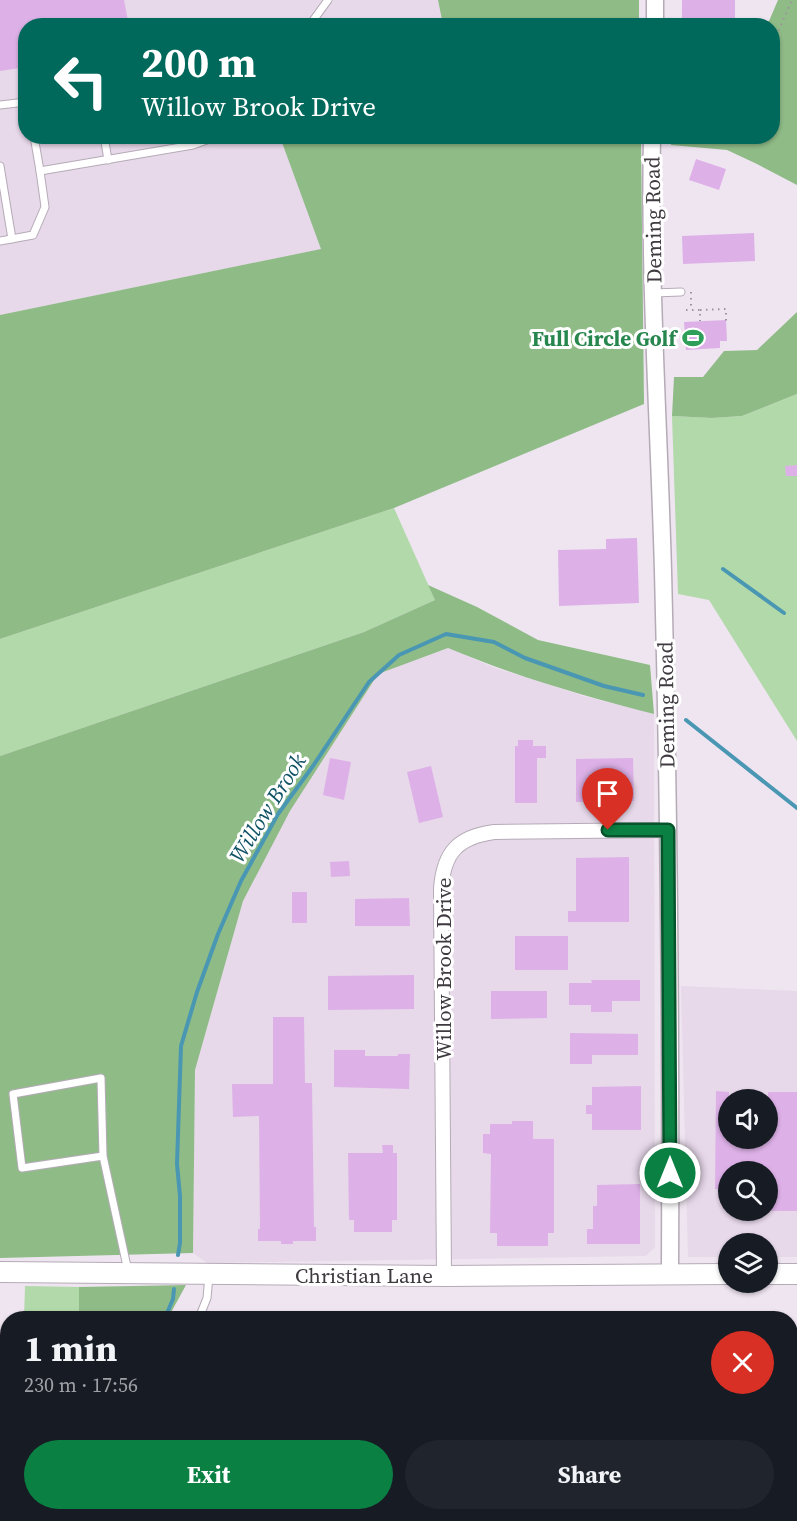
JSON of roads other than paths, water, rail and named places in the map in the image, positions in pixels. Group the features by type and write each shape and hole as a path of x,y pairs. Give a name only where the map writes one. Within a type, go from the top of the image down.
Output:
{"main road":[{"name":"Christian Lane","path":"0,1272 444,1276 718,1274"},
{"path":"778,1274 797,1274"}],"street":[{"path":"655,18 656,0"},
{"name":"Deming Road","path":"652,144 668,830 669,1274"},
{"name":"Willow Brook Drive","path":"444,1276 441,888 442,872 447,860 455,847 467,838 486,832 668,830"}],"lane":[{"path":"315,18 328,0"},
{"path":"0,105 18,103"},
{"path":"0,241 33,235 45,207 35,144"},
{"path":"105,144 108,160"},
{"path":"40,171 196,144"},
{"path":"0,165 12,239"},
{"path":"654,293 681,292"},
{"path":"103,1156 22,1168 13,1094 101,1078 103,1156 128,1273"},
{"path":"202,1311 207,1298 209,1274"}],"waterway":[{"path":"723,569 784,613"},
{"name":"Willow Brook","path":"178,1255 180,1196 177,1164 181,1046 197,992 218,934 241,881 278,814 369,682 399,655 446,634 494,642 525,658 604,686 643,695"},
{"name":"Willow Brook","path":"686,720 797,808"},
{"name":"Willow Brook","path":"168,1311 174,1289"}],"place":[{"name":"Full Circle Golf","path":"693,338"}]}
